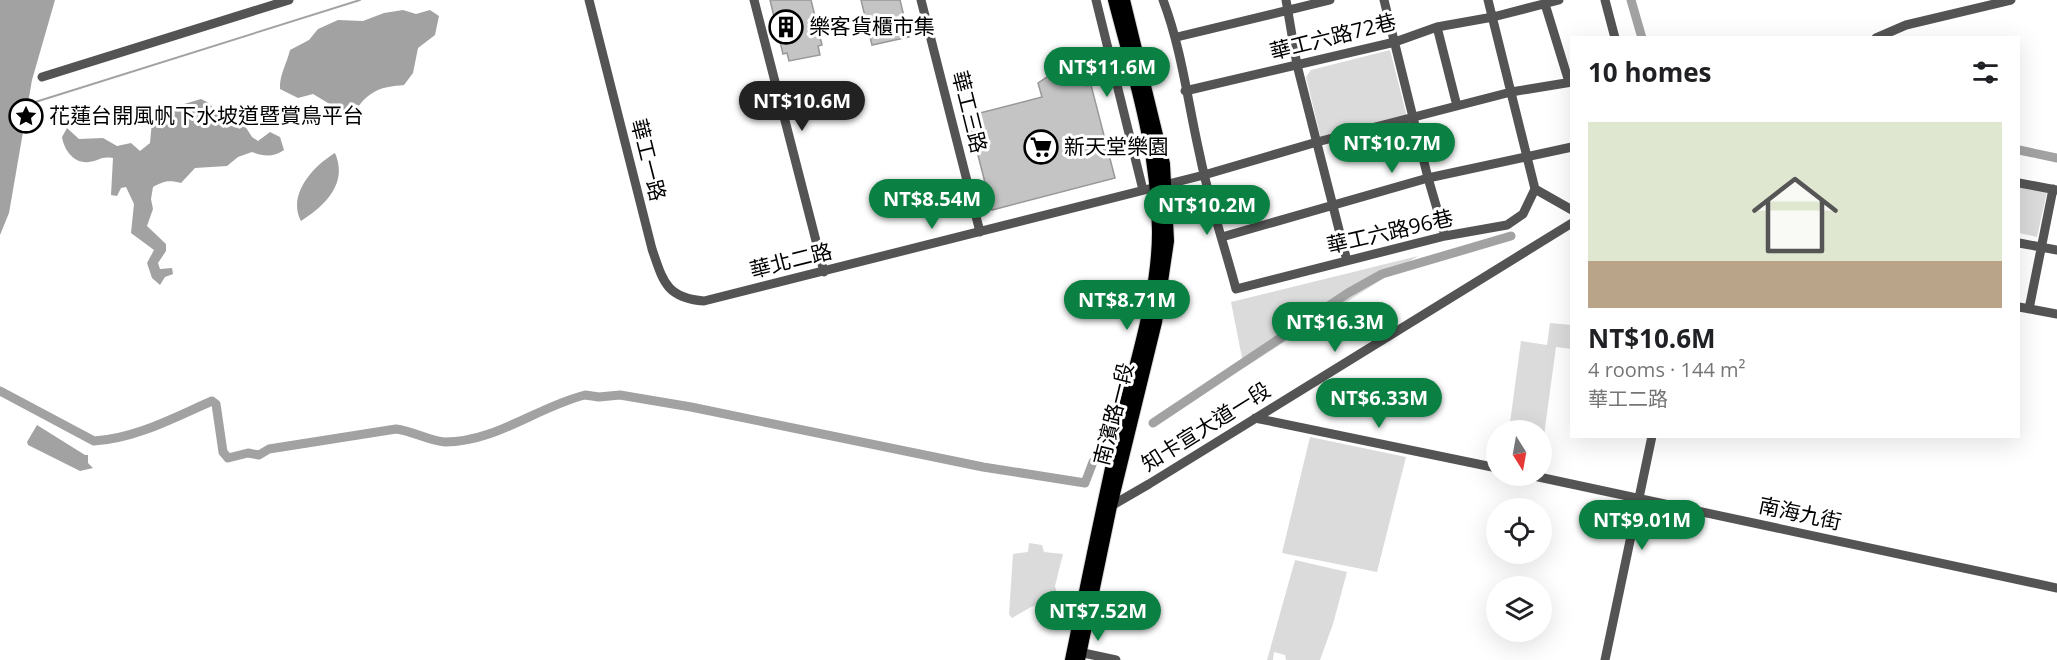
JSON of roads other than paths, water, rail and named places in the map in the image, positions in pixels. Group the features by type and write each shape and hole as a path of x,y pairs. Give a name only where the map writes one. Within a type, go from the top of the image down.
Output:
{"main road":[{"name":"南濱路一段","path":"1114,0 1161,186"},
{"name":"南濱路一段","path":"1076,656 1107,505 1156,322 1168,241 1161,186 1158,131 1124,0"}],"street":[{"path":"42,76 289,0"},
{"name":"華工一路","path":"589,0 660,273 673,293 688,300 704,301"},
{"path":"754,0 824,272"},
{"name":"華工三路","path":"921,0 980,232"},
{"path":"1096,0 1143,190"},
{"path":"1163,0 1177,37 1185,91 1204,176 1222,237 1428,178 1570,147"},
{"path":"1177,37 1287,5 1330,0"},
{"path":"1384,0 1428,178 1445,236"},
{"path":"1488,0 1535,189 1570,209"},
{"name":"華工六路72巷","path":"1185,91 1395,42 1437,27 1493,17 1559,0"},
{"path":"1605,0 1614,36"},
{"path":"1881,36 1906,25 2011,0"},
{"path":"1545,4 1570,79"},
{"path":"1287,5 1297,65 1347,261"},
{"path":"1437,27 1457,106"},
{"name":"華北二路","path":"704,301 1204,176 1317,142 1511,92 1570,82"},
{"path":"2020,183 2055,190 2024,308 2057,314"},
{"name":"華工六路96巷","path":"1222,237 1236,288 1445,236 1507,225 1523,214 1535,189"},
{"name":"知卡宣大道一段","path":"1107,505 1256,418 1570,224"},
{"path":"2020,243 2057,250"},
{"path":"1256,418 1486,466"},
{"path":"1605,660 1652,438"},
{"name":"南海九街","path":"1552,480 2057,588"},
{"path":"1076,656 1116,660"}],"waterway":[{"path":"29,104 360,0"},
{"path":"1631,0 1641,36"},
{"path":"2020,150 2057,158"},
{"path":"1153,423 1348,293 1382,274 1511,236"},
{"path":"0,391 94,441 140,432 212,401 216,404 223,452 228,458 248,453 259,455 269,449 396,429 445,442 464,440 499,430 567,400 585,395 599,397 620,395 691,407 983,467 1085,483 1093,462 1103,455"}],"place":[{"name":"樂客貨櫃市集","path":"786,27"},
{"name":"花蓮台開風帆下水坡道暨賞鳥平台","path":"26,116"},
{"name":"新天堂樂園","path":"1041,147"}]}
